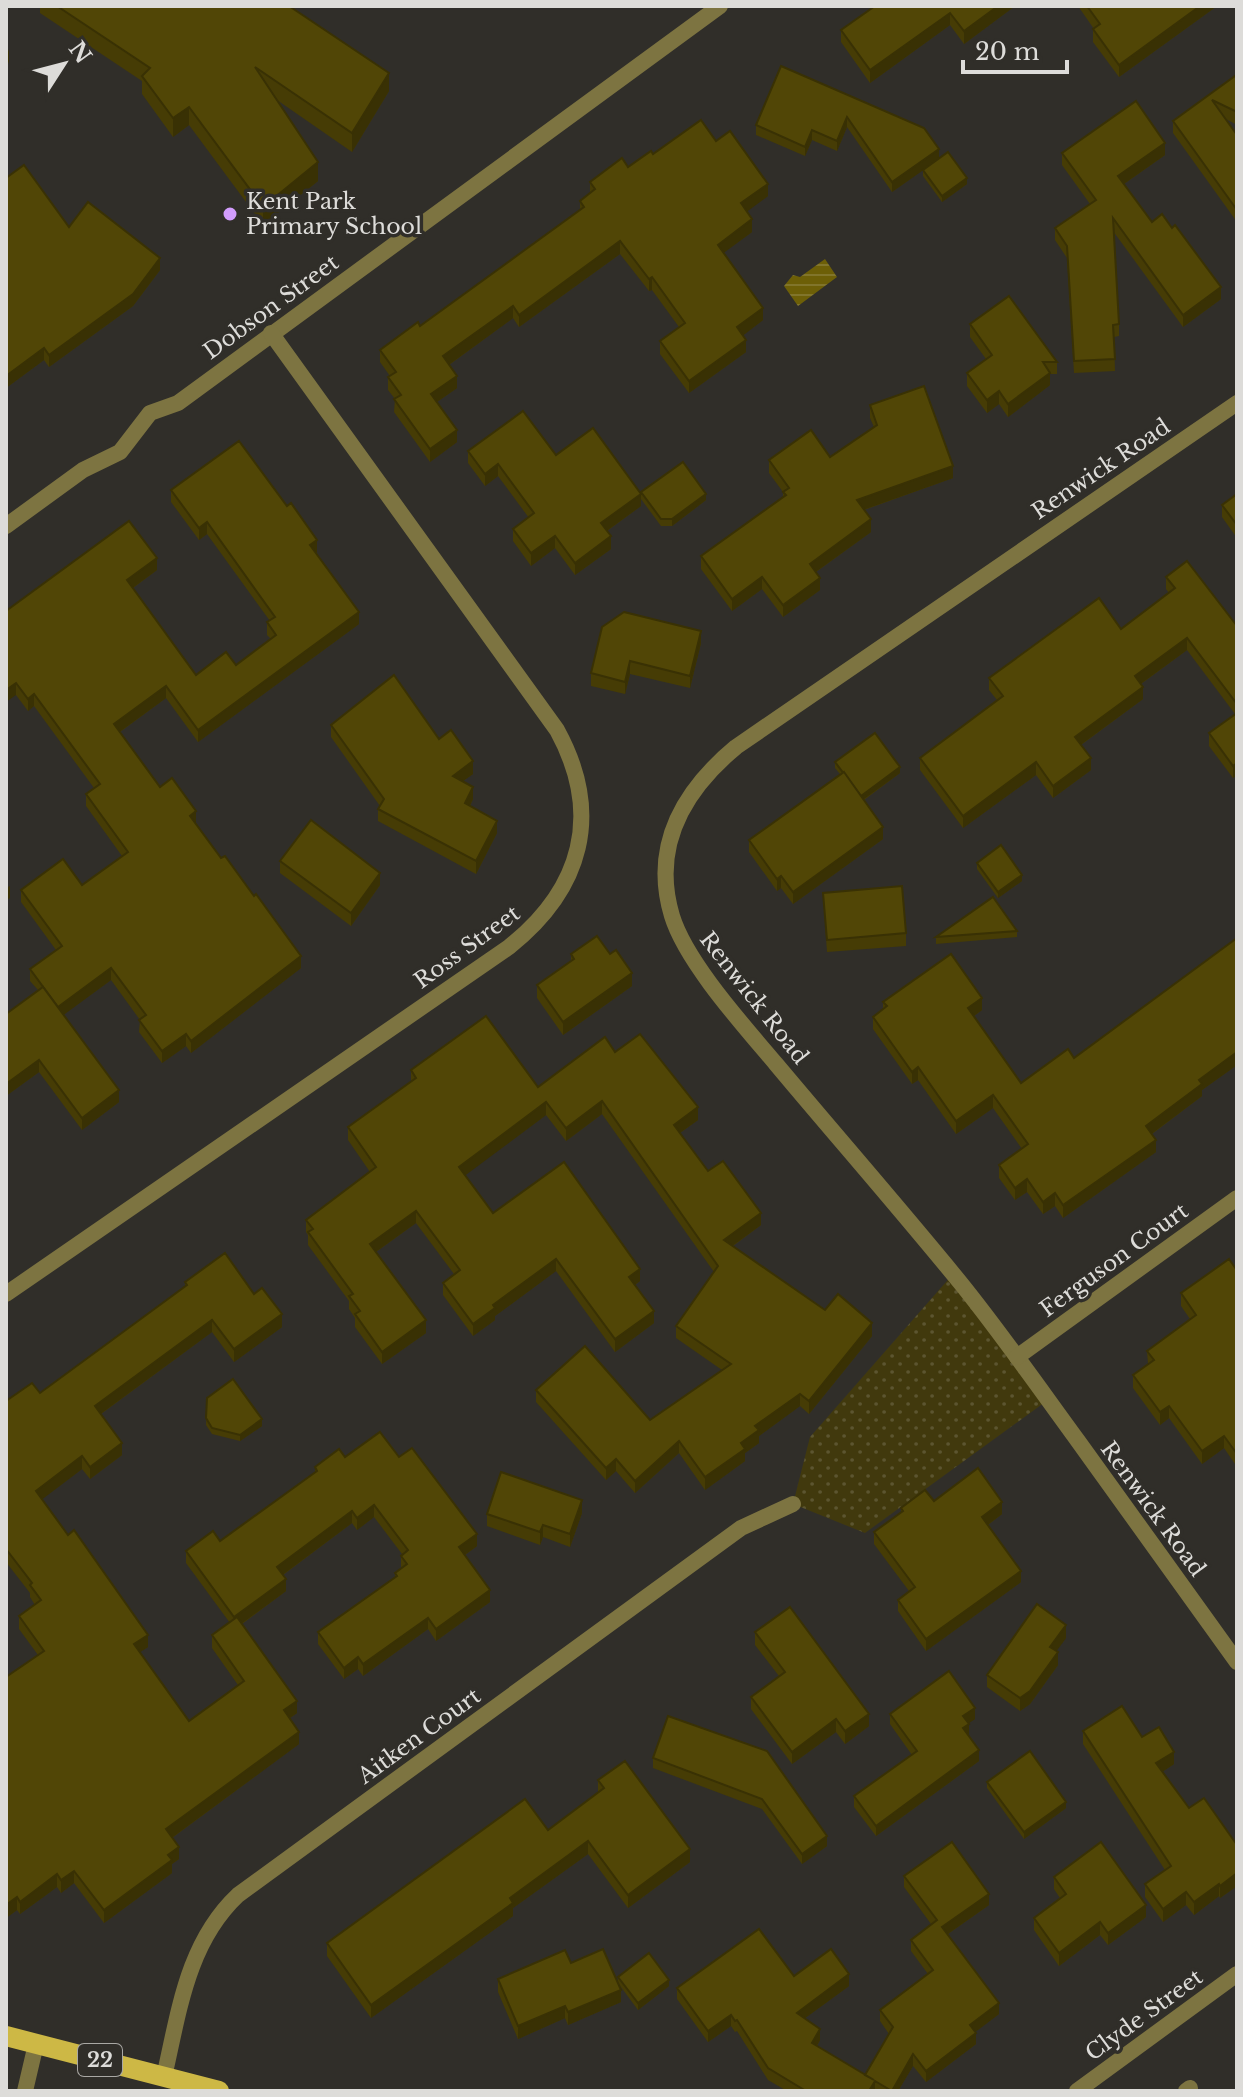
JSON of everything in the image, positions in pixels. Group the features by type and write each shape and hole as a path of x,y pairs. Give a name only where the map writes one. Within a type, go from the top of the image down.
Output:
{"main road":[{"name":"22","path":"6,2036 219,2091"}],"street":[{"name":"Dobson Street","path":"6,526 83,470 120,452 150,413 178,403 720,6"},
{"name":"Ross Street","path":"6,1294 518,940 545,914 560,894 576,854 581,828 578,778 557,730 271,333"},
{"name":"Renwick Road","path":"1237,403 736,747 706,774 684,804 668,849 667,893 681,939 743,1025 945,1265 1017,1357 1237,1662"},
{"name":"Ferguson Court","path":"1017,1357 1237,1198"},
{"name":"Aitken Court","path":"164,2077 186,1979 196,1954 208,1930 238,1895 741,1528 793,1504"},
{"name":"Clyde Street","path":"1077,2091 1237,1974"},
{"path":"25,2091 36,2044"}],"shaded area":[{"path":"825,259 837,277 798,306 784,286 793,275 800,277"},
{"path":"953,1274 1048,1400 865,1533 793,1504 810,1437"}],"building":[{"path":"57,6 289,6 389,73 352,133 255,67 318,162 263,207 189,107 173,118 142,76 150,68"},
{"path":"875,6 998,6 964,31 950,13 870,70 841,30"},
{"path":"1087,6 1200,6 1119,65 1093,29 1100,24"},
{"path":"781,66 924,128 939,149 892,182 847,117 837,141 812,130 805,147 756,125"},
{"path":"1235,76 1237,112 1212,100 1237,135 1237,210 1173,121"},
{"path":"1136,101 1165,143 1118,176 1152,222 1162,214 1172,228 1175,225 1221,287 1183,315 1113,218 1119,324 1113,325 1115,359 1074,361 1067,246 1055,228 1096,200 1062,153"},
{"path":"701,120 716,141 730,131 768,184 741,203 752,219 718,245 763,308 737,327 746,340 689,381 660,341 685,323 652,277 649,279 620,241 519,315 513,306 443,356 457,376 431,394 457,430 430,449 394,399 401,395 388,377 396,372 380,350 418,322 420,326 584,207 580,201 595,189 590,182 622,158 628,167 651,151 653,154"},
{"path":"948,152 967,178 942,196 923,170"},
{"path":"24,165 69,227 88,202 160,258 133,294 49,355 44,348 6,376 6,178"},
{"path":"1009,296 1057,362 1043,362 1050,373 1008,404 999,391 987,400 967,373 992,355 970,324"},
{"path":"924,386 953,466 857,500 871,519 810,564 820,578 783,605 762,577 732,599 701,556 786,495 783,492 789,488 769,460 811,430 830,457 877,425 870,405"},
{"path":"523,411 556,455 593,428 641,494 601,523 611,536 575,563 555,536 531,553 513,529 534,513 498,464 485,474 468,451"},
{"path":"239,441 287,506 291,503 317,540 310,545 359,612 198,730 166,686 114,724 160,787 172,778 196,811 190,816 221,858 225,856 254,896 256,894 301,956 191,1041 186,1034 162,1051 139,1020 146,1015 111,968 58,1007 30,969 62,946 21,890 63,859 82,885 128,852 86,794 100,784 34,694 28,699 16,683 6,690 6,611 129,521 157,558 127,580 196,675 226,652 236,665 276,635 267,622 275,617 207,522 199,528 171,490"},
{"path":"683,462 706,494 672,519 661,519 641,492"},
{"path":"1237,494 1237,525 1222,505"},
{"path":"1187,561 1237,626 1237,704 1187,638 1135,676 1143,687 1075,737 1091,758 1053,786 1036,762 963,816 920,758 1003,696 989,678 1099,598 1121,629 1175,588 1166,577"},
{"path":"624,612 701,631 690,676 630,661 625,682 591,673 602,627"},
{"path":"394,675 439,739 451,730 473,761 453,776 473,787 465,803 497,821 476,861 378,809 384,799 331,725"},
{"path":"1237,713 1237,763 1233,766 1209,733"},
{"path":"875,733 900,767 861,796 835,762"},
{"path":"844,772 883,827 793,892 781,876 777,879 749,840"},
{"path":"311,820 380,873 351,913 280,861"},
{"path":"1001,845 1022,875 998,892 977,863"},
{"path":"902,886 906,933 827,940 823,893"},
{"path":"993,897 1017,931 936,937"},
{"path":"597,936 610,954 616,950 632,973 563,1022 537,985 574,959 571,954"},
{"path":"1237,938 1237,1052 1199,1080 1202,1084 1146,1126 1156,1140 1063,1205 1055,1193 1043,1202 1027,1179 1015,1188 999,1165 1028,1144 993,1095 956,1121 918,1067 912,1072 873,1017 887,1006 883,1002 951,954 982,998 968,1008 1021,1083 1068,1049 1074,1058"},
{"path":"43,987 119,1090 82,1118 39,1060 6,1084 6,1014"},
{"path":"486,1016 538,1087 605,1037 615,1052 640,1034 698,1107 674,1125 708,1171 723,1161 761,1213 724,1240 825,1310 838,1294 872,1323 809,1401 800,1394 755,1426 759,1430 741,1443 745,1449 705,1477 679,1441 635,1481 616,1459 606,1468 536,1390 585,1346 650,1420 731,1364 676,1326 718,1266 602,1101 566,1128 546,1102 459,1167 493,1213 564,1162 640,1269 629,1277 654,1311 615,1339 556,1259 493,1305 495,1308 473,1324 443,1283 460,1270 416,1211 370,1244 426,1320 382,1352 355,1314 360,1311 349,1296 353,1294 308,1232 313,1229 306,1220 376,1167 348,1127 416,1078 411,1070"},
{"path":"225,1253 254,1294 262,1288 282,1314 234,1349 212,1320 95,1406 122,1443 90,1467 82,1456 36,1491 68,1535 74,1530 148,1635 134,1644 189,1721 244,1681 212,1635 237,1617 297,1701 284,1710 299,1732 166,1829 179,1847 168,1855 172,1860 104,1910 74,1871 61,1880 57,1874 20,1902 17,1897 6,1905 6,1677 44,1651 19,1616 41,1600 6,1549 6,1401 32,1383 40,1393 187,1285 185,1282"},
{"path":"1229,1259 1237,1268 1237,1454 1224,1436 1202,1451 1169,1406 1160,1412 1133,1375 1154,1360 1147,1351 1196,1315 1181,1293"},
{"path":"233,1379 262,1419 240,1435 212,1428 206,1418 207,1398"},
{"path":"380,1432 399,1457 412,1448 477,1534 459,1547 490,1590 436,1629 428,1618 363,1664 358,1657 344,1668 318,1632 397,1576 395,1573 407,1564 401,1556 408,1550 374,1505 357,1518 352,1511 277,1567 286,1579 234,1617 186,1551 213,1531 220,1541 317,1471 315,1467 339,1449 345,1457"},
{"path":"978,1468 1002,1502 982,1517 1021,1571 926,1639 898,1600 915,1587 874,1532 925,1490 934,1501"},
{"path":"501,1472 582,1500 570,1534 543,1525 540,1532 487,1514"},
{"path":"1037,1604 1066,1625 1050,1647 1058,1652 1030,1691 1020,1698 987,1675"},
{"path":"790,1607 869,1714 845,1731 836,1719 792,1752 751,1697 785,1672 755,1632"},
{"path":"949,1671 975,1708 963,1716 969,1724 963,1728 979,1750 876,1826 854,1796 917,1751 890,1714"},
{"path":"1122,1706 1142,1737 1159,1727 1174,1752 1156,1763 1189,1808 1204,1798 1237,1845 1237,1873 1194,1902 1186,1892 1163,1909 1145,1884 1171,1866 1083,1731"},
{"path":"668,1716 767,1751 827,1836 802,1854 762,1799 653,1758"},
{"path":"1030,1751 1066,1802 1024,1832 987,1782"},
{"path":"625,1761 690,1849 628,1895 588,1841 510,1898 513,1903 371,2005 327,1943 525,1799 548,1830 604,1788 598,1780"},
{"path":"952,1842 989,1894 942,1927 999,2003 970,2025 976,2033 926,2071 913,2054 892,2091 875,2081 869,2091 806,2091 768,2068 731,2015 708,2031 677,1988 759,1929 794,1976 831,1949 849,1974 797,2013 820,2029 812,2043 865,2075 893,2027 880,2010 933,1970 911,1940 937,1920 904,1876"},
{"path":"1101,1842 1146,1905 1108,1933 1100,1922 1059,1953 1034,1918 1066,1894 1054,1877"},
{"path":"603,1949 621,1990 568,2012 565,2006 518,2026 498,1979 565,1950 571,1963"},
{"path":"649,1953 669,1980 638,2003 618,1977"}],"place":[{"name":"Kent Park Primary School","path":"230,214"}]}
